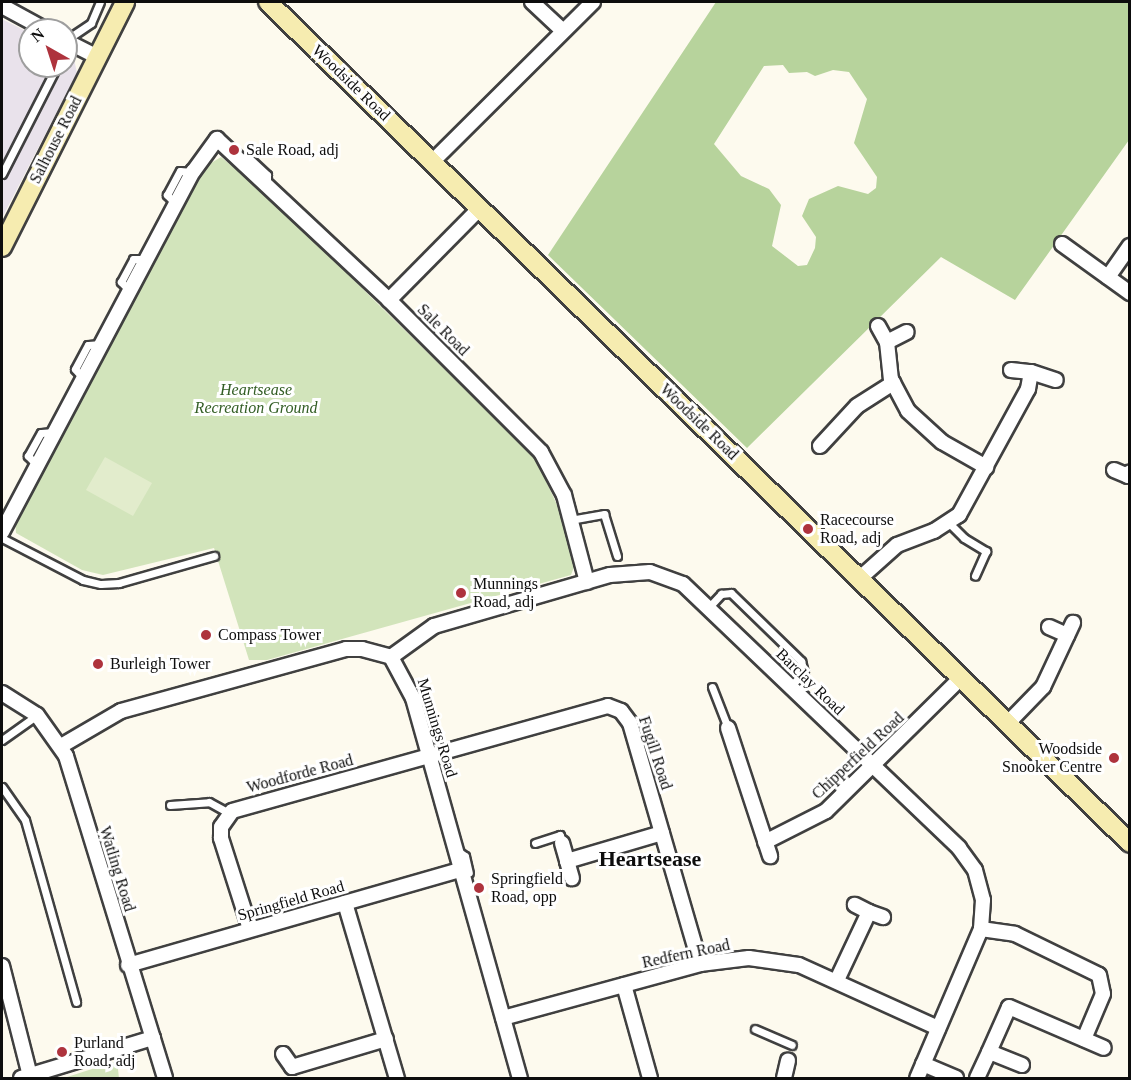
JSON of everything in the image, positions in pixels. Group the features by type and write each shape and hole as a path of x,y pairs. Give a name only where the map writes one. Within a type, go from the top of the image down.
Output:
{"street":[{"name":"Salhouse Road","path":"2,247 125,2"},
{"name":"Woodside Road","path":"268,2 1130,843"},
{"path":"532,2 563,31"},
{"path":"432,162 593,2"},
{"path":"2,6 24,18"},
{"path":"78,49 98,57"},
{"name":"Sale Road","path":"2,532 82,378 194,171 215,137 267,183 389,300 541,452 559,481 588,582"},
{"path":"389,300 479,209"},
{"path":"1062,244 1130,293"},
{"path":"1108,278 1130,246"},
{"path":"878,326 887,342 893,383 921,426 986,467"},
{"path":"887,342 907,332"},
{"path":"1011,370 1031,372 1056,380"},
{"path":"859,579 897,545 949,523 959,515 1029,389 1031,372"},
{"path":"820,446 857,406 893,383"},
{"path":"1114,470 1129,475"},
{"name":"Barclay Road","path":"391,657 434,626 624,572 650,572 683,584 967,858 981,886 981,929 917,1078"},
{"path":"1007,724 1043,687 1070,629 1049,627"},
{"path":"61,746 121,711 346,649 391,657"},
{"name":"Munnings Road","path":"391,657 407,681 457,850 520,1078"},
{"name":"Chipperfield Road","path":"765,842 826,811 962,678"},
{"name":"Watling Road","path":"2,693 37,715 61,746 165,1078"},
{"name":"Fugill Road","path":"429,756 598,707 614,708 630,723 700,964"},
{"path":"728,728 770,856"},
{"name":"Woodforde Road","path":"229,813 429,756"},
{"path":"229,813 221,827 221,838 250,929"},
{"path":"567,861 662,833"},
{"path":"562,843 572,878"},
{"name":"Springfield Road","path":"128,965 462,869"},
{"path":"345,903 397,1078"},
{"path":"855,905 883,917"},
{"path":"837,980 869,912"},
{"path":"981,929 1015,934 1099,975 1103,994 1084,1039"},
{"name":"Redfern Road","path":"503,1018 700,964 729,959 774,960 837,980 938,1028"},
{"path":"2,966 26,1077 153,1038"},
{"path":"624,985 650,1078"},
{"path":"977,1078 1009,1007 1104,1048"},
{"path":"283,1054 292,1073 386,1040"},
{"path":"989,1052 1022,1065"},
{"path":"784,1078 788,1060"},
{"path":"923,1064 956,1078"}],"lane":[{"path":"78,34 91,23 100,2"},
{"path":"2,174 51,78"},
{"path":"570,520 604,514 617,556"},
{"path":"949,523 964,538 987,551 975,576"},
{"path":"2,538 83,580 101,584 129,580 214,556"},
{"path":"708,607 721,594 731,593 801,661 804,672 791,686"},
{"path":"712,687 728,728"},
{"path":"2,740 37,715"},
{"path":"2,787 26,820 76,1002"},
{"path":"170,805 209,802 229,813"},
{"path":"535,843 560,835 562,843"},
{"path":"457,850 465,856 471,880 467,889"},
{"path":"755,1029 792,1045"},
{"path":"784,1041 788,1060"}],"shaded area":[{"path":"2,19 18,27 18,78 74,78 2,218"}],"green space":[{"path":"716,2 1129,2 1129,140 1015,300 941,257 747,448 548,255","holes":["783,65 789,73 807,72 815,76 833,70 849,72 867,99 854,143 877,177 876,188 868,194 838,186 809,199 802,216 816,237 815,248 807,265 798,266 772,246 781,205 769,189 741,176 714,144 764,66"]},
{"name":"Heartsease Recreation Ground","path":"221,157 267,195 536,459 558,507 574,567 571,575 267,660 249,660 214,548 103,575 82,570 16,533 15,520 206,166"},
{"path":"105,457 152,483 133,516 86,490"},
{"path":"117,1061 119,1078 64,1078"}],"place":[{"name":"Sale Road, adj","path":"234,150"},
{"name":"Racecourse Road, adj","path":"808,529"},
{"name":"Munnings Road, adj","path":"461,593"},
{"name":"Compass Tower","path":"206,635"},
{"name":"Burleigh Tower","path":"98,664"},
{"name":"Woodside Snooker Centre","path":"1114,758"},
{"name":"Springfield Road, opp","path":"479,888"},
{"name":"Purland Road, adj","path":"62,1052"}],"district":[{"name":"Heartsease","path":"650,859"}]}
